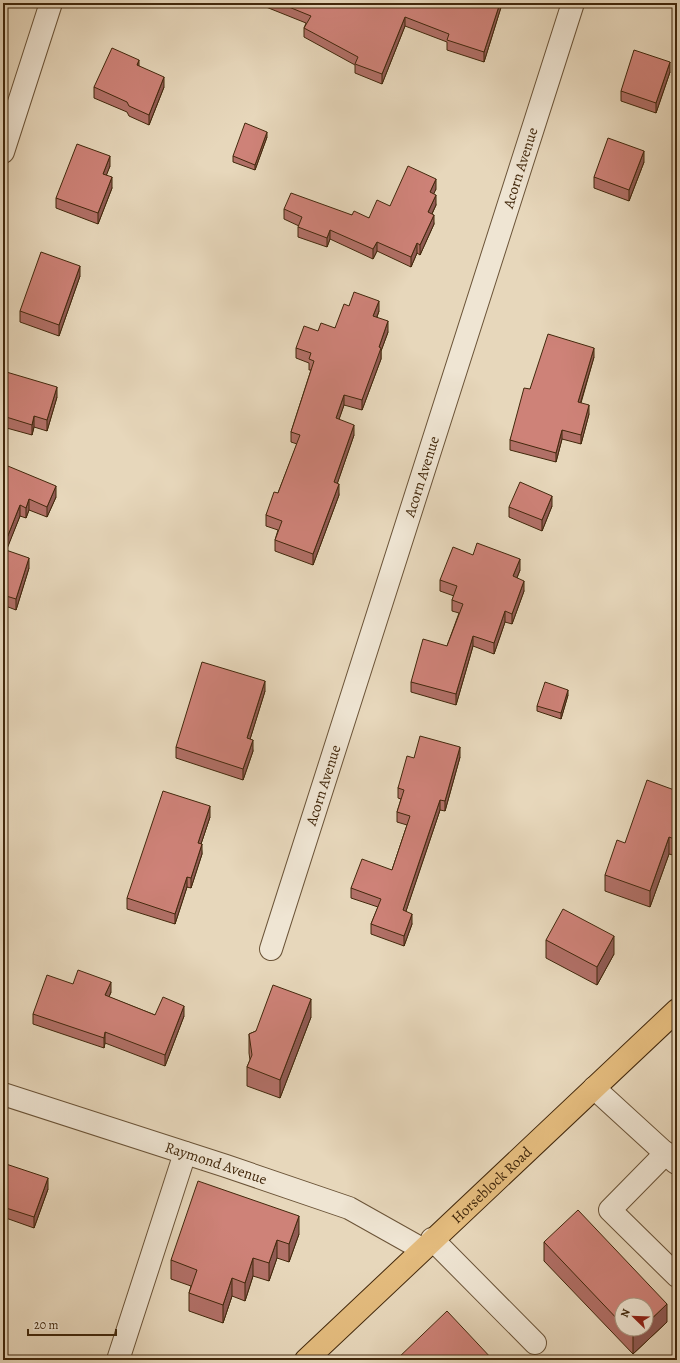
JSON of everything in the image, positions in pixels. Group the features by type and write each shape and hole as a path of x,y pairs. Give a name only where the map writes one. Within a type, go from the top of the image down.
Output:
{"main road":[{"name":"Horseblock Road","path":"306,1360 427,1244 677,1010"}],"street":[{"path":"3,152 52,3"},
{"name":"Acorn Avenue","path":"271,949 573,3"},
{"path":"594,1088 672,1159 610,1210 677,1276"},
{"name":"Raymond Avenue","path":"3,1094 349,1208 427,1244 535,1343"},
{"path":"118,1360 185,1153"}],"building":[{"path":"279,3 500,3 484,52 447,40 449,34 405,17 382,74 355,64 358,57 304,28 311,16"},
{"path":"112,48 139,60 137,65 164,77 149,115 129,106 127,102 94,87"},
{"path":"634,50 670,62 656,103 621,91"},
{"path":"245,123 267,132 255,165 233,156"},
{"path":"608,138 644,151 629,190 594,177"},
{"path":"77,144 110,156 103,174 112,177 98,213 56,198"},
{"path":"408,166 436,179 430,192 436,195 428,212 434,215 420,245 417,243 411,257 377,242 373,249 330,230 327,238 298,227 302,217 284,209 291,193 352,215 354,211 369,218 377,200 390,206"},
{"path":"41,252 80,266 59,325 20,311"},
{"path":"354,292 379,301 373,316 388,321 379,347 381,348 362,400 344,395 336,418 354,425 334,482 339,484 313,554 275,540 282,521 266,515 274,492 278,493 300,435 291,432 314,361 309,359 311,353 296,348 304,326 318,331 321,323 335,328 344,304 349,306"},
{"path":"548,334 594,348 578,402 589,405 581,435 562,430 556,453 510,440 524,388 530,389"},
{"path":"3,371 57,387 47,420 34,416 32,425 3,416"},
{"path":"3,464 56,486 47,507 29,499 26,508 20,505 3,548"},
{"path":"520,482 552,496 542,520 509,507"},
{"path":"477,543 520,559 513,576 524,581 512,614 505,611 494,643 473,636 456,694 411,682 423,639 447,646 463,604 452,600 457,586 440,580 453,547 473,555"},
{"path":"3,549 29,558 16,599 3,595"},
{"path":"202,662 265,681 247,738 253,740 243,769 176,747"},
{"path":"545,682 568,690 561,713 537,706"},
{"path":"420,736 460,747 445,801 440,800 403,910 412,914 404,936 371,924 381,899 351,888 362,859 392,870 410,816 397,812 404,790 398,788 407,756 414,758"},
{"path":"647,780 677,791 677,840 669,837 650,891 605,875 617,840 625,843"},
{"path":"163,791 210,806 198,843 202,844 191,878 187,877 175,914 127,898"},
{"path":"563,909 614,936 597,967 546,940"},
{"path":"3,956 6,958 3,968"},
{"path":"78,970 111,982 105,995 155,1015 163,997 184,1006 165,1055 105,1032 104,1038 33,1014 47,975 73,984"},
{"path":"273,985 311,999 280,1080 247,1067 252,1055 249,1034 256,1031"},
{"path":"3,1163 48,1178 34,1217 3,1207"},
{"path":"198,1181 299,1216 289,1244 277,1240 269,1263 253,1258 245,1283 232,1278 223,1305 189,1293 197,1270 171,1260"},
{"path":"578,1210 667,1304 654,1316 654,1297 614,1297 614,1316 544,1242"},
{"path":"447,1311 493,1360 396,1360"}]}
